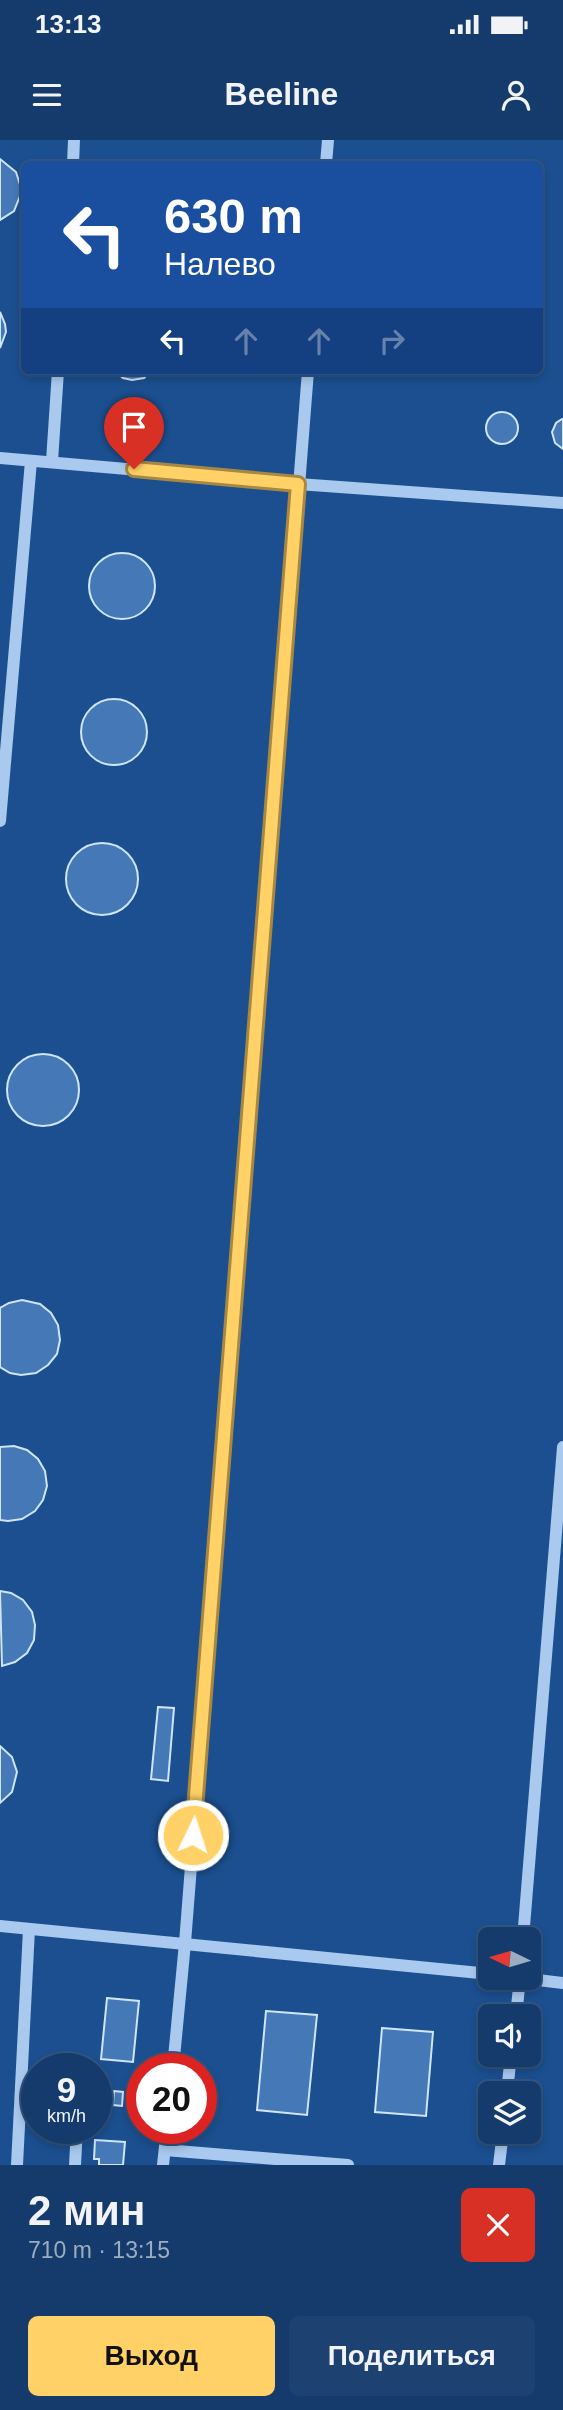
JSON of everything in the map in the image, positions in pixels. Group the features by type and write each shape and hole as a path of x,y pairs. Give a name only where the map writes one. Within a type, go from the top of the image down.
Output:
{"lane":[{"path":"73,161 74,140"},
{"path":"326,161 328,140"},
{"path":"52,461 58,375"},
{"path":"174,2053 307,375"},
{"path":"0,458 298,484 563,503"},
{"path":"0,821 31,461"},
{"path":"524,1927 563,1447"},
{"path":"0,1926 478,1973"},
{"path":"17,2165 29,1928"},
{"path":"541,1980 563,1983"},
{"path":"75,2165 77,2144"},
{"path":"163,2165 166,2144"},
{"path":"499,2165 502,2144"},
{"path":"165,2150 348,2165"}],"building":[{"path":"0,159 16,172 21,194 14,211 0,220"},
{"path":"0,312 6,332 0,348"},
{"path":"120,375 147,375 132,380"},
{"path":"502,412 513,417 518,428 513,439 502,444 491,439 486,428 491,417"},
{"path":"563,419 563,449 555,443 552,432 556,423"},
{"path":"122,553 135,556 145,563 152,573 155,586 152,599 145,609 135,616 122,619 109,616 99,609 92,599 89,586 92,573 99,563 109,556"},
{"path":"114,699 127,702 137,709 144,719 147,732 144,745 137,755 127,762 114,765 101,762 91,755 84,745 81,732 84,719 91,709 101,702"},
{"path":"102,843 122,849 132,859 138,879 132,899 122,909 102,915 82,909 72,899 66,879 72,859 82,849"},
{"path":"50,1054 69,1064 77,1076 77,1104 69,1116 57,1124 36,1126 17,1116 9,1104 7,1083 17,1064 29,1056"},
{"path":"22,1300 40,1304 51,1313 58,1325 60,1340 57,1354 48,1365 36,1373 21,1375 0,1367 0,1308"},
{"path":"14,1446 27,1450 38,1459 45,1471 47,1486 43,1500 35,1511 22,1519 0,1520 0,1447"},
{"path":"0,1591 11,1593 23,1600 32,1612 35,1625 34,1640 27,1653 15,1662 2,1666"},
{"path":"158,1707 174,1708 168,1781 151,1779"},
{"path":"0,1746 12,1757 17,1772 12,1792 0,1803"},
{"path":"107,1998 139,2001 134,2053 126,2053 126,2061 112,2060 112,2053 102,2053"},
{"path":"266,2011 317,2015 307,2115 257,2110"},
{"path":"382,2028 433,2032 426,2116 375,2112"},
{"path":"114,2091 123,2092 122,2106 113,2105"},
{"path":"125,2142 123,2165 99,2165 99,2159 94,2159 95,2144"}],"route":[{"path":"134,469 298,484 193,1835"}]}
